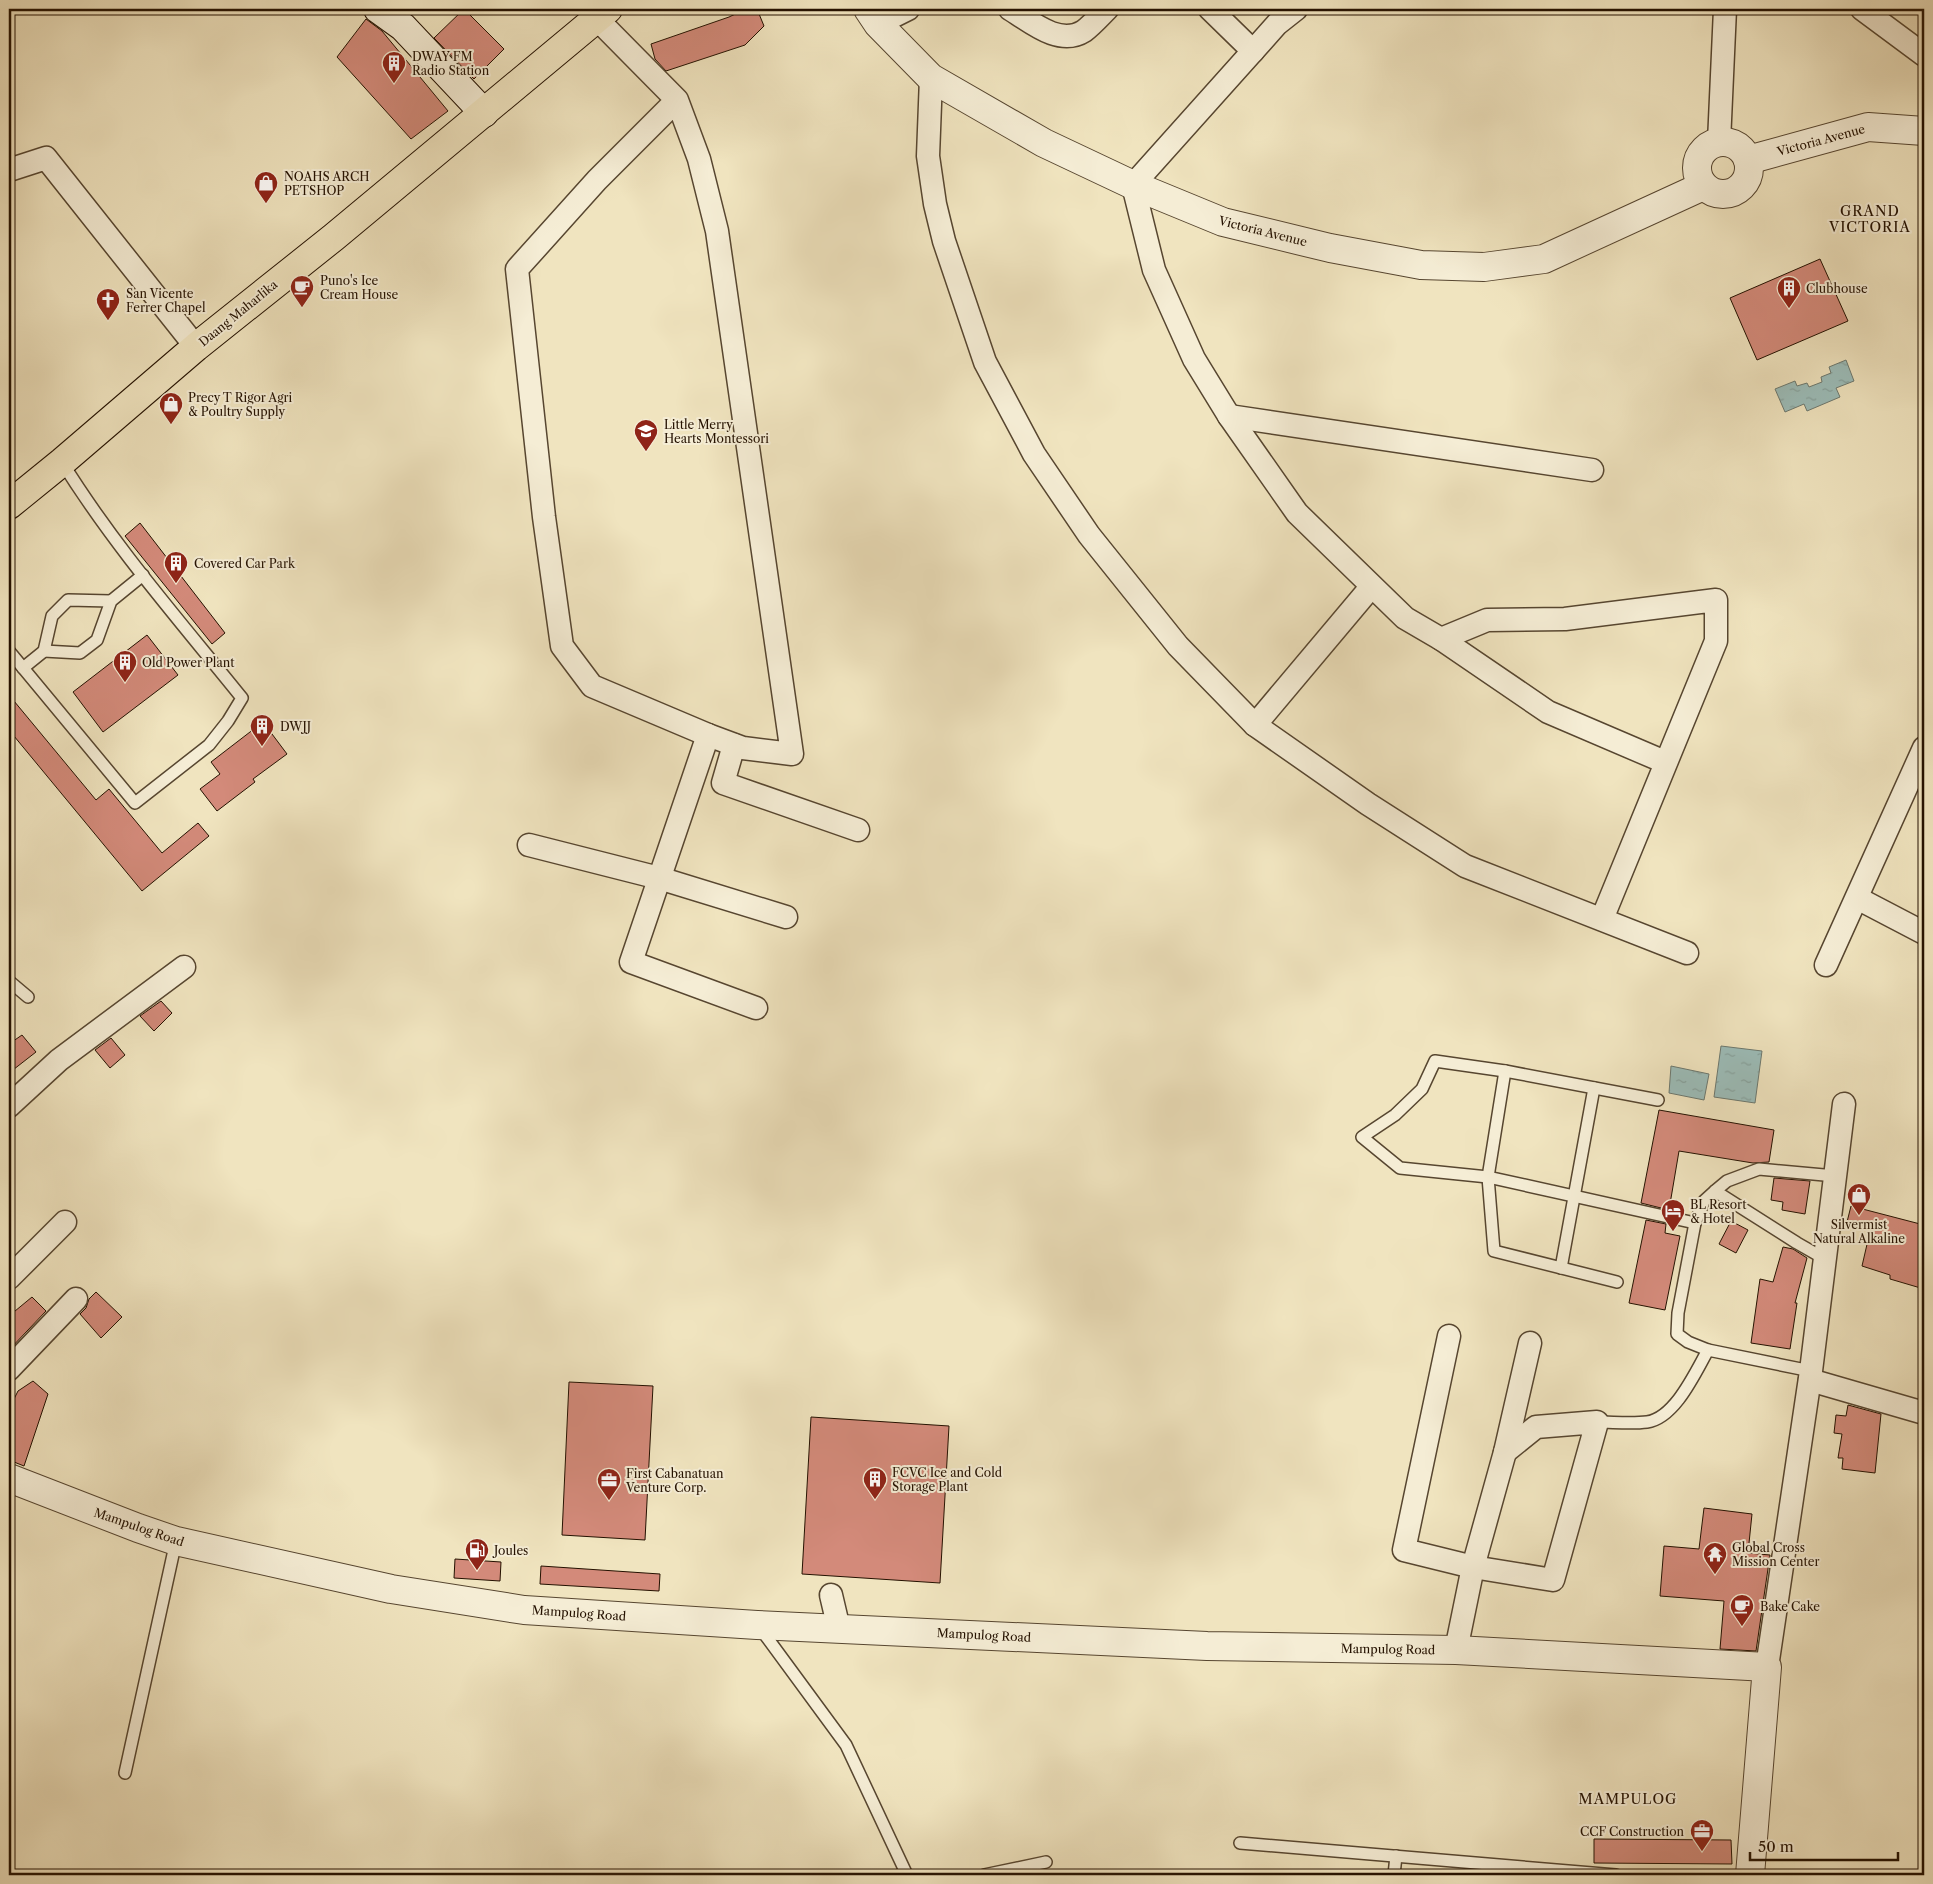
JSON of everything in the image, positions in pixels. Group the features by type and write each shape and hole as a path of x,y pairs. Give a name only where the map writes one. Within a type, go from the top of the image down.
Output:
{"highway":[{"name":"Daang Maharlika","path":"9,505 196,347 484,114 602,14"}],"street":[{"path":"378,9 403,28 484,114"},
{"path":"873,16 908,9"},
{"path":"1010,9 1051,34 1068,36 1084,31 1107,9"},
{"path":"1210,9 1253,51"},
{"path":"1296,9 1277,24 1133,185 1154,270 1194,359 1229,416 1297,513 1405,618 1441,639 1548,712 1665,762"},
{"path":"1719,142 1725,9"},
{"path":"1862,9 1924,55"},
{"path":"602,14 676,100 699,158 717,231 792,754 743,748 592,686 562,646 544,516 517,270 597,180 676,100"},
{"name":"Victoria Avenue","path":"873,16 931,78 1044,143 1133,185 1223,222 1330,248 1421,265 1484,267 1544,259 1703,186"},
{"path":"931,78 928,156 935,204 944,241 985,362 1034,454 1089,535 1178,646 1255,725 1368,804 1465,866 1687,953"},
{"name":"Victoria Avenue","path":"1748,160 1868,127 1924,131"},
{"path":"1719,142 1737,145 1744,152 1748,160 1748,177 1736,191 1719,194 1710,192 1698,179 1696,163 1704,148 1719,142"},
{"path":"9,170 46,158 196,347"},
{"path":"1229,416 1592,470"},
{"path":"1255,725 1371,587"},
{"path":"1441,639 1487,620 1565,619 1716,600 1716,641 1602,919"},
{"path":"708,735 631,962 756,1008"},
{"path":"734,744 723,783 858,830"},
{"path":"1826,965 1857,898 1916,790 1924,748"},
{"path":"529,845 659,878 786,917"},
{"path":"1857,898 1924,933"},
{"path":"9,1106 59,1060 184,967"},
{"path":"1750,1875 1767,1666 1811,1375 1844,1104"},
{"path":"9,1278 66,1222"},
{"path":"9,1369 76,1299"},
{"path":"1448,1336 1404,1550 1473,1567 1553,1580 1597,1422 1536,1427 1505,1452"},
{"path":"1456,1650 1473,1567 1505,1452 1530,1343"},
{"path":"1811,1375 1924,1413"},
{"name":"Mampulog Road","path":"9,1478 176,1541 391,1589 502,1607 839,1629 1207,1646 1456,1650 1767,1666"},
{"path":"831,1595 839,1629"}],"lane":[{"path":"9,651 135,803 209,746 242,698 143,575 78,487 62,462"},
{"path":"44,651 80,653 92,645 97,640 111,601 143,575"},
{"path":"23,668 44,651 52,616 68,600 111,601"},
{"path":"9,981 28,997"},
{"path":"1658,1100 1505,1071 1435,1061 1422,1089 1395,1116 1362,1137 1400,1168 1488,1177 1695,1223"},
{"path":"1505,1071 1488,1177 1494,1251 1617,1282"},
{"path":"1561,1268 1594,1088"},
{"path":"1811,1375 1708,1350 1688,1342 1677,1334 1678,1312 1695,1223 1704,1201 1727,1181 1759,1169 1835,1176"},
{"path":"1715,1192 1789,1239 1825,1258"},
{"path":"1597,1422 1649,1422 1669,1412 1690,1383 1708,1350"},
{"path":"125,1773 176,1541"},
{"path":"757,1625 846,1745 907,1875"},
{"path":"1240,1843 1616,1875"},
{"path":"1394,1875 1396,1856"},
{"path":"984,1875 1046,1862"}],"water":[{"path":"1846,360 1854,381 1836,388 1840,397 1807,411 1804,404 1785,412 1775,389 1795,381 1797,386 1807,383 1809,387 1822,382 1821,377 1831,373 1829,367"},
{"path":"1721,1046 1762,1051 1755,1103 1714,1097"},
{"path":"1671,1066 1709,1074 1704,1100 1669,1093"}],"building":[{"path":"464,9 504,49 474,79 434,38"},
{"path":"746,9 757,9 764,26 745,45 666,71 655,59 651,44 729,17"},
{"name":"DWAY FM Radio Station","path":"366,19 382,31 448,111 411,139 337,57"},
{"name":"Clubhouse","path":"1820,259 1848,321 1757,360 1730,298"},
{"name":"Covered Car Park","path":"140,523 225,633 212,644 125,536"},
{"name":"Old Power Plant","path":"147,635 178,675 103,732 73,692"},
{"path":"9,695 96,800 109,789 162,853 198,823 209,836 142,891 9,730"},
{"path":"263,722 287,754 253,779 255,782 217,811 200,789 220,774 211,762"},
{"path":"161,1001 172,1013 154,1031 140,1016"},
{"path":"22,1035 36,1052 9,1073 9,1044"},
{"path":"111,1038 125,1055 110,1068 95,1050"},
{"path":"1659,1110 1774,1130 1769,1162 1753,1163 1679,1151 1669,1210 1641,1203"},
{"path":"1774,1178 1810,1181 1805,1214 1782,1210 1783,1202 1771,1200"},
{"path":"1851,1206 1924,1225 1924,1289 1890,1279 1890,1275 1862,1266 1871,1227 1847,1222"},
{"path":"1646,1220 1666,1224 1665,1233 1680,1236 1665,1310 1629,1303"},
{"path":"1731,1221 1748,1230 1736,1253 1719,1244"},
{"path":"1783,1247 1793,1249 1807,1258 1795,1303 1797,1303 1790,1349 1751,1343 1760,1279 1773,1282"},
{"path":"96,1292 122,1317 101,1338 80,1314 86,1308 89,1299"},
{"path":"32,1297 46,1311 9,1350 9,1316"},
{"path":"33,1381 48,1394 24,1466 9,1460 9,1409 18,1391"},
{"path":"569,1382 653,1386 645,1540 562,1535"},
{"path":"1848,1405 1881,1414 1875,1473 1842,1469 1843,1458 1838,1458 1842,1434 1834,1433 1836,1415 1846,1416"},
{"name":"FCVC Ice and Cold Storage Plant","path":"811,1417 949,1426 940,1583 802,1574"},
{"path":"1704,1508 1752,1514 1748,1553 1770,1555 1756,1651 1720,1649 1724,1601 1660,1596 1664,1546 1699,1549"},
{"path":"455,1559 501,1562 500,1581 454,1578"},
{"path":"541,1566 660,1574 659,1591 540,1584"},
{"path":"1594,1839 1731,1840 1732,1864 1594,1863"}],"place":[{"name":"DWAY FM Radio Station","path":"394,84"},
{"name":"NOAHS ARCH PETSHOP","path":"266,204"},
{"name":"Puno's Ice Cream House","path":"302,308"},
{"name":"Clubhouse","path":"1789,309"},
{"name":"San Vicente Ferrer Chapel","path":"108,321"},
{"name":"Precy T Rigor Agri & Poultry Supply","path":"171,425"},
{"name":"Little Merry Hearts Montessori","path":"646,452"},
{"name":"Covered Car Park","path":"176,584"},
{"name":"Old Power Plant","path":"125,683"},
{"name":"DWJJ","path":"262,747"},
{"name":"Silvermist Natural Alkaline","path":"1859,1216"},
{"name":"BL Resort & Hotel","path":"1673,1232"},
{"name":"FCVC Ice and Cold Storage Plant","path":"875,1500"},
{"name":"First Cabanatuan Venture Corp.","path":"609,1501"},
{"name":"Joules","path":"477,1571"},
{"name":"Global Cross Mission Center","path":"1715,1575"},
{"name":"Bake Cake","path":"1742,1627"},
{"name":"CCF Construction","path":"1702,1852"}],"district":[{"name":"GRAND VICTORIA","path":"1870,220"},
{"name":"MAMPULOG","path":"1628,1799"}]}
